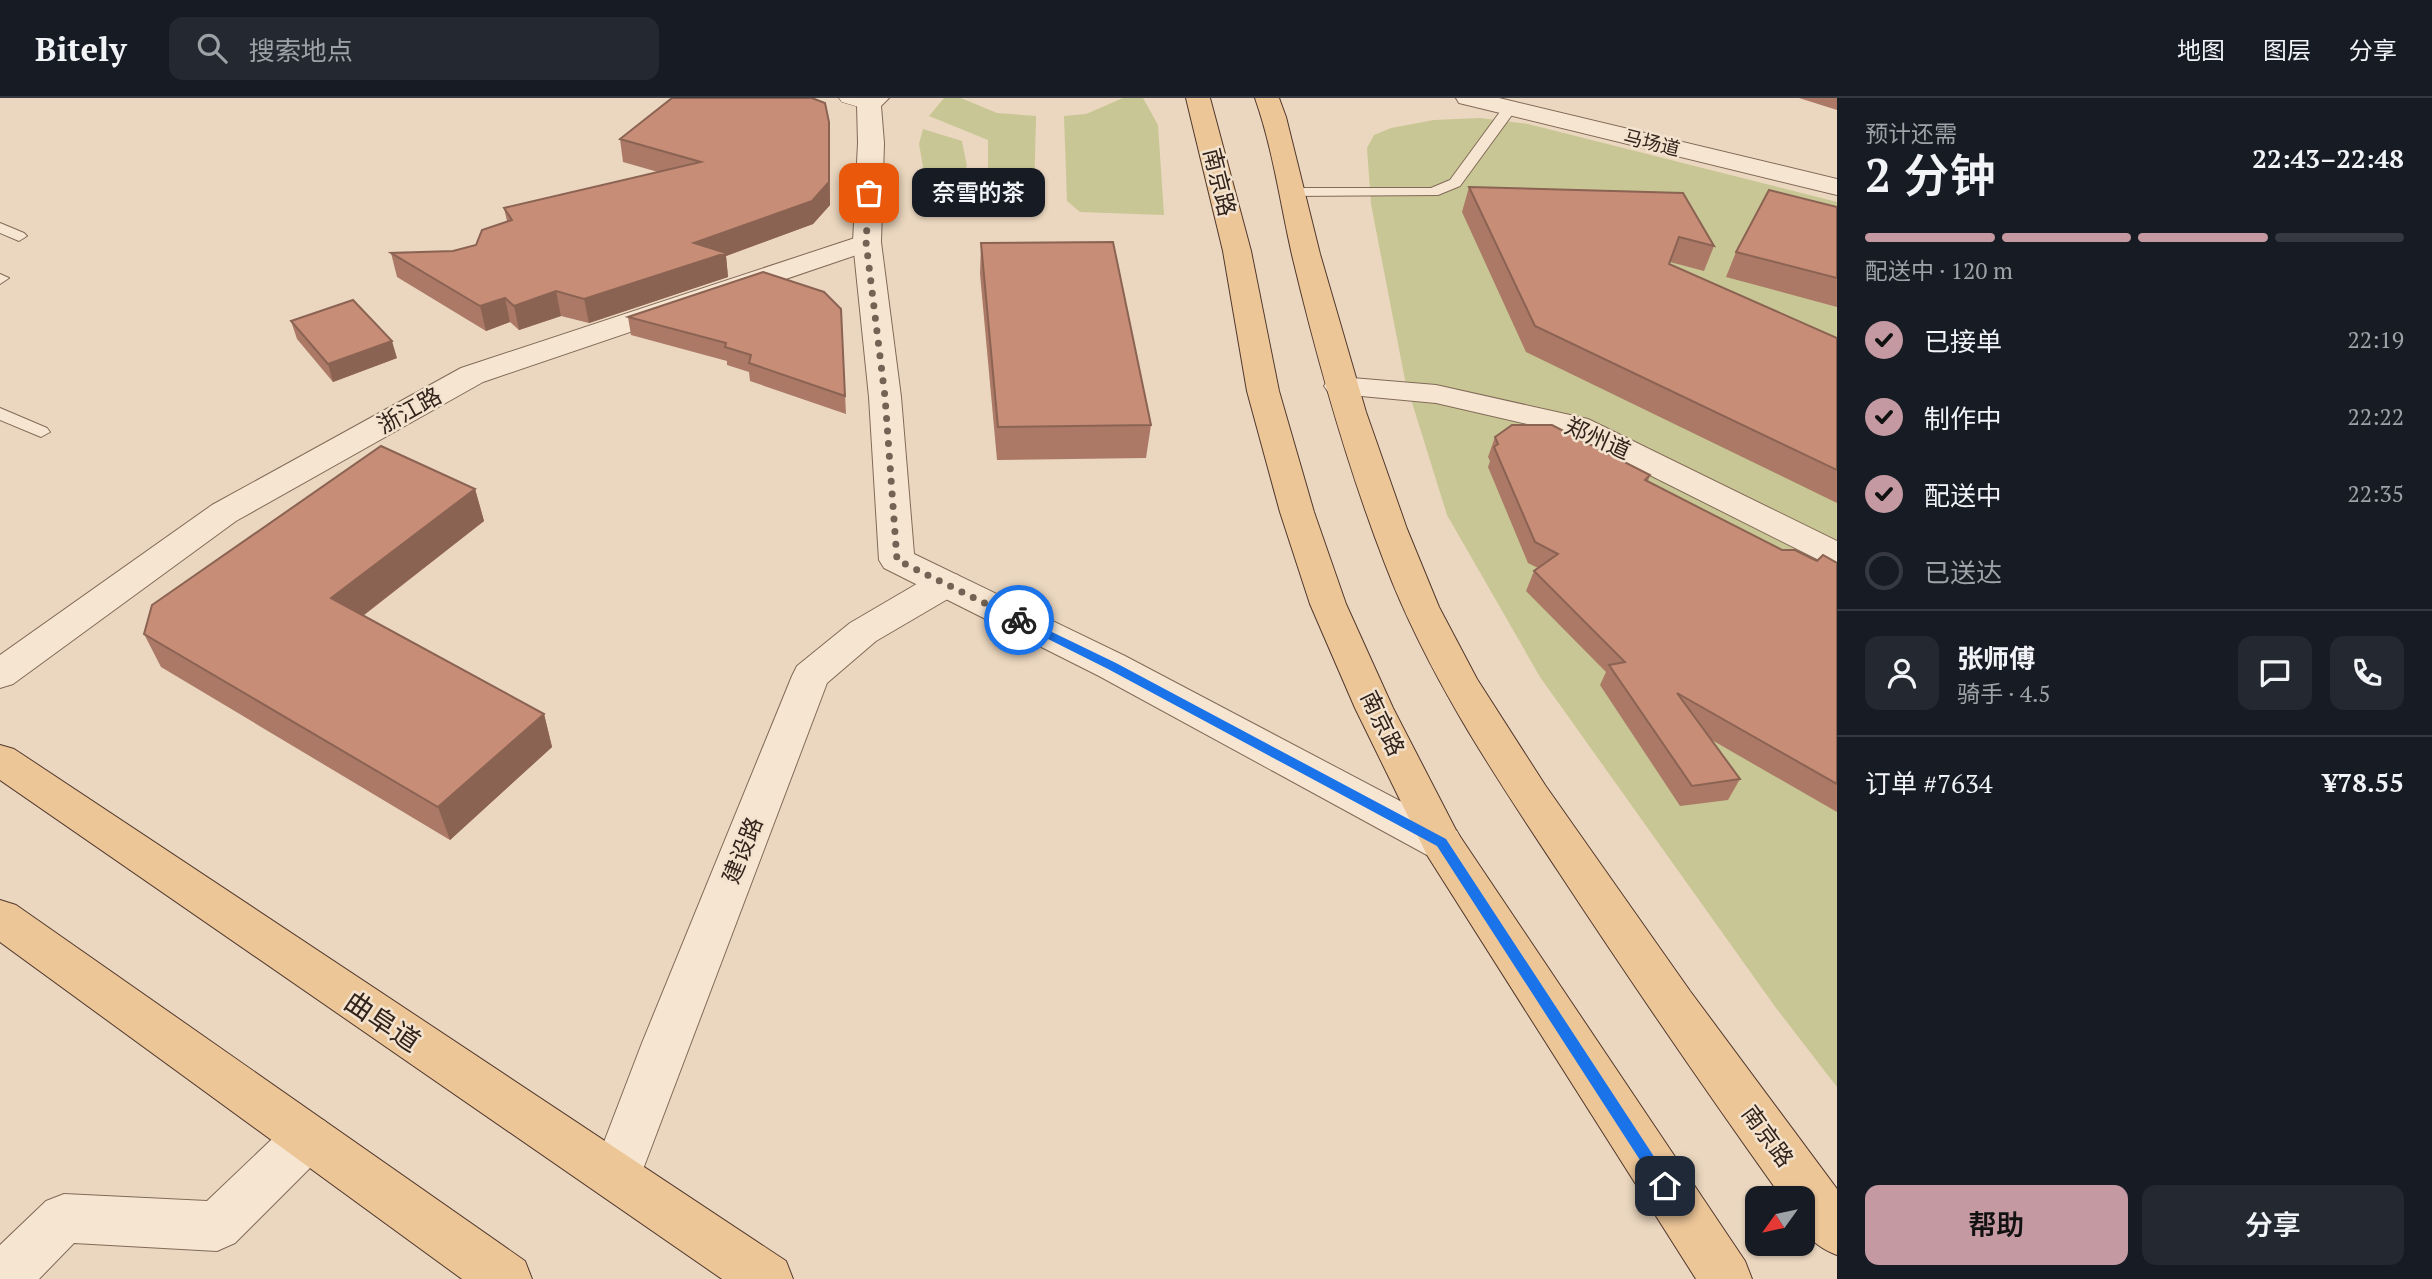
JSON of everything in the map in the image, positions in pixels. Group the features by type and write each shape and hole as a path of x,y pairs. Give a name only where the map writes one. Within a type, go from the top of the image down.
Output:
{"main road":[{"name":"南京路","path":"1198,98 1237,251 1263,391 1297,512 1328,604 1374,708 1441,842 1726,1279"},
{"name":"南京路","path":"1267,98 1280,131 1290,192 1340,386 1389,527 1440,649 1546,819 1662,992 1837,1230"},
{"name":"曲阜道","path":"0,760 766,1279"},
{"path":"0,918 506,1279"}],"street":[{"name":"马场道","path":"1468,98 1517,103 1837,172"},
{"path":"865,100 871,143 866,242 885,397 897,560 1112,666 1441,842"},
{"name":"马场道","path":"1517,103 1837,187"},
{"name":"浙江路","path":"0,674 224,513 472,375 866,242"},
{"name":"郑州道","path":"1340,386 1436,394 1577,425 1837,555"},
{"name":"建设路","path":"616,1176 665,1043 811,676 863,632 945,584"},
{"path":"2,1279 64,1218 217,1226 308,1137"}],"lane":[{"path":"1290,192 1433,192 1455,183 1517,103"},
{"path":"0,227 19,236"},
{"path":"0,412 41,432"}],"shaded area":[{"path":"944,98 961,98 997,113 1036,116 1034,200 971,199 988,168 988,140 929,116"},
{"path":"1123,98 1143,98 1158,125 1164,215 1080,212 1067,201 1064,116 1086,114"},
{"path":"1480,118 1528,124 1837,202 1837,1087 1776,1008 1540,677 1447,515 1405,380 1371,204 1367,148 1374,135 1391,128 1434,120"},
{"path":"923,129 962,141 967,166 943,202 929,200 919,144"}],"building":[{"path":"672,98 812,98 825,103 829,122 829,182 812,201 694,243 726,253 584,299 556,291 514,306 505,298 480,306 391,253 453,251 476,245 482,230 512,220 504,208 701,162 620,139"},
{"path":"1469,187 1683,193 1714,246 1679,237 1669,264 1837,338 1837,470 1535,326"},
{"path":"1769,190 1837,207 1837,278 1736,252"},
{"path":"1113,242 1151,425 998,427 981,243"},
{"path":"763,272 824,292 841,309 845,396 749,363 751,355 725,347 726,343 628,317"},
{"path":"353,300 392,341 328,364 291,321"},
{"path":"1512,425 1552,425 1650,475 1645,480 1782,550 1795,550 1817,561 1823,555 1837,563 1837,784 1677,693 1740,779 1692,786 1609,665 1625,662 1534,571 1558,554 1535,542 1494,447 1498,444 1495,437"},
{"path":"381,446 475,489 331,598 544,714 438,807 144,634 152,605"}],"way so far":[{"path":"869,193 866,242 885,397 897,560 1019,620"}],"place":[{"name":"奈雪的茶","path":"869,193"}],"route":[{"path":"1019,620 1112,666 1441,842 1665,1186"}]}
